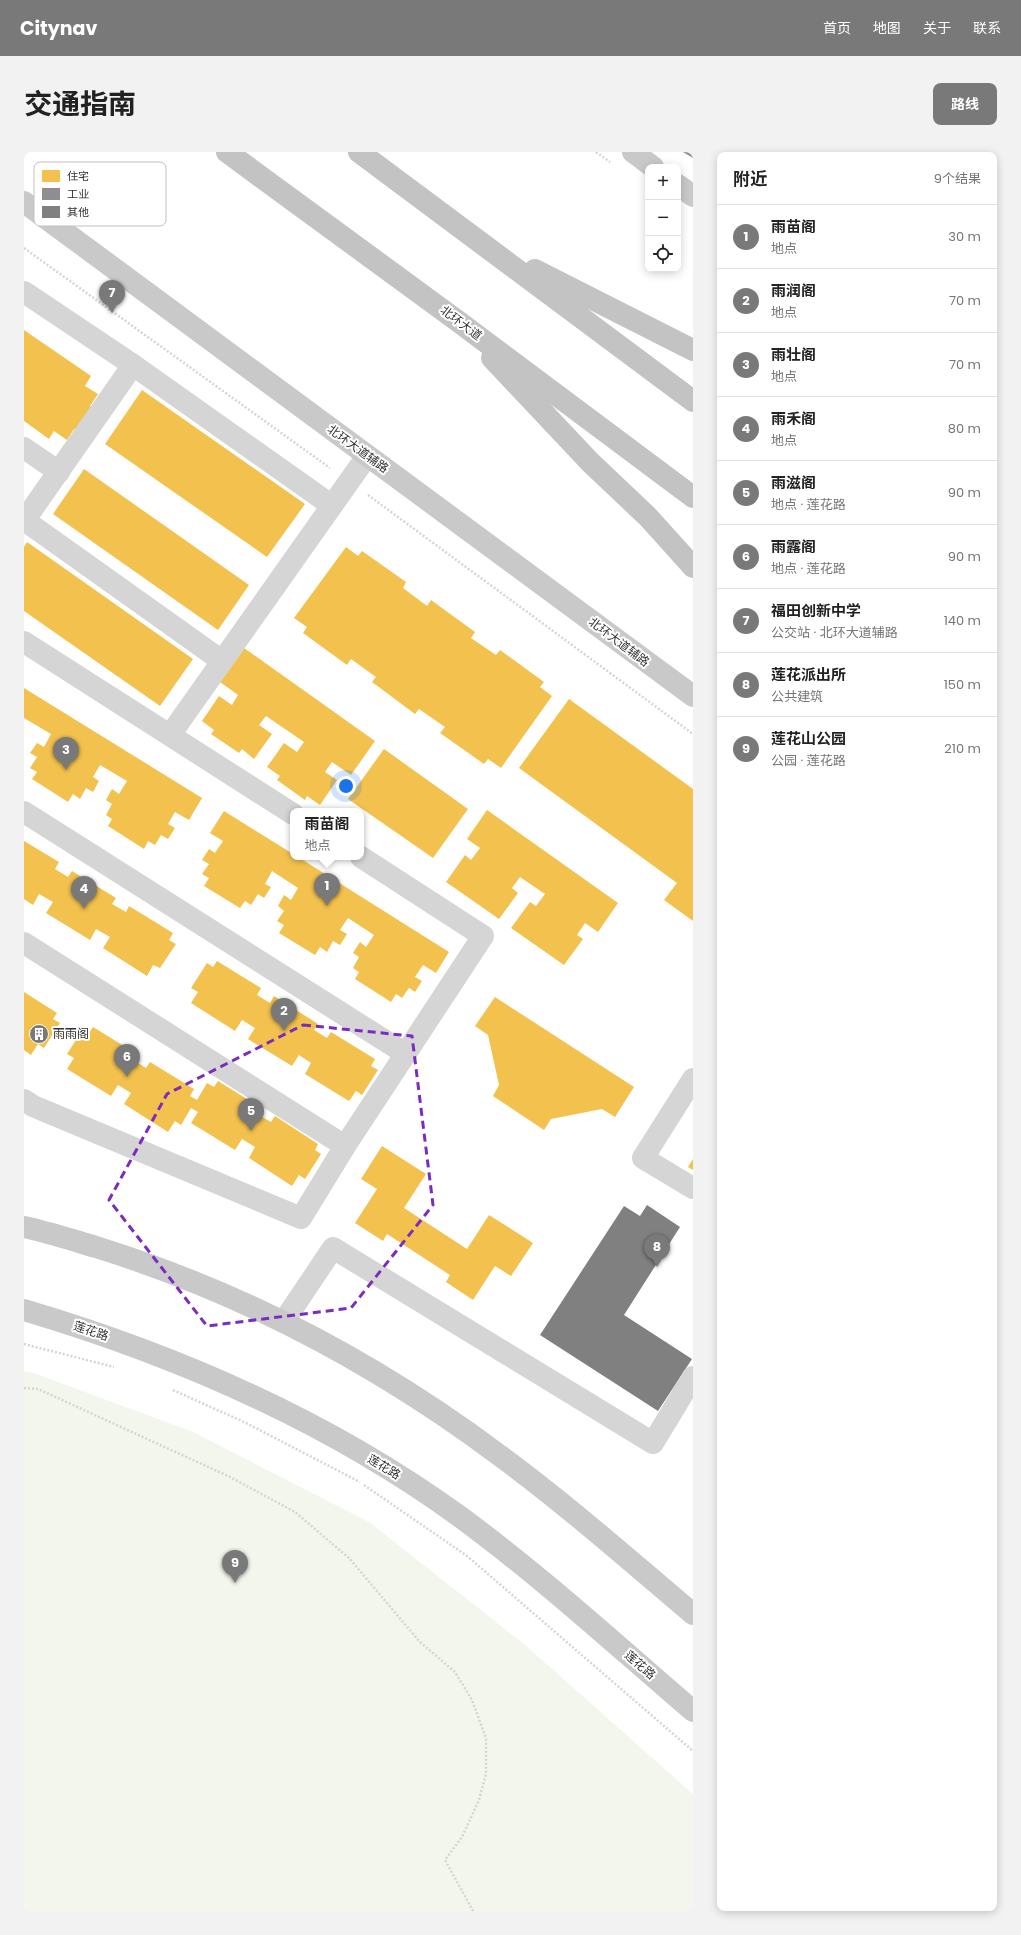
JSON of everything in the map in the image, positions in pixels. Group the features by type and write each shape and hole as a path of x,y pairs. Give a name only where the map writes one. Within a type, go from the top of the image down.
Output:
{"highway":[{"name":"北环大道","path":"227,152 460,322 693,497"},
{"path":"359,152 693,401"},
{"path":"482,243 693,350"},
{"path":"460,322 528,398 590,462 648,517 693,568"}],"main road":[{"path":"633,152 649,164"},
{"path":"681,187 693,196"},
{"name":"北环大道辅路","path":"24,202 34,209"},
{"name":"北环大道辅路","path":"56,226 693,696"},
{"path":"24,1226 140,1261 238,1300 284,1321 434,1409 500,1455 693,1614"},
{"name":"莲花路","path":"24,1310 137,1346 216,1378 279,1407 400,1476 457,1515 513,1557 693,1711"}],"lane":[{"path":"24,292 133,365 331,505"},
{"path":"133,365 24,520 222,661"},
{"path":"24,448 59,472"},
{"path":"170,735 367,456"},
{"path":"24,642 290,812"},
{"path":"24,812 406,1054"},
{"path":"24,1100 40,1109 301,1218 345,1146 483,936 364,860"},
{"path":"24,943 345,1146"},
{"path":"693,1079 643,1158 693,1188"},
{"path":"284,1321 333,1248 653,1443 693,1377"}],"path":[{"path":"24,248 348,481 693,734"},
{"path":"24,1344 115,1368"},
{"path":"166,1387 246,1423 362,1483 461,1552 693,1751"},
{"path":"24,1388 38,1389 230,1477 295,1512 349,1558 420,1642 455,1672 472,1700 486,1738 486,1774 479,1800 462,1837 445,1860 473,1911"}],"highlighted area":[{"path":"303,1025 412,1036 433,1205 351,1308 207,1326 109,1200 167,1094"}],"shaded area":[{"path":"24,1371 34,1373 193,1432 369,1522 524,1644 693,1794 693,1911 24,1911"}],"building: 住宅":[{"path":"24,330 91,376 85,386 98,394 90,406 96,411 80,433 74,429 67,440 54,431 49,439 24,421"},
{"path":"142,390 305,504 267,557 105,444"},
{"path":"84,469 249,585 218,630 53,514"},
{"path":"27,542 193,659 160,706 24,611 24,547"},
{"path":"346,547 358,556 362,551 406,582 403,588 427,606 431,600 475,632 471,638 496,655 500,650 544,682 540,687 552,696 501,768 488,759 484,764 440,733 445,727 419,709 415,714 372,682 376,677 351,659 347,665 303,633 307,627 294,618"},
{"path":"244,648 375,741 351,775 332,762 325,772 337,780 320,805 307,796 305,800 277,780 280,776 267,767 284,743 297,752 304,742 266,716 259,725 272,734 254,759 242,749 239,753 211,734 214,730 202,721 219,696 232,705 238,695 220,682"},
{"path":"24,688 202,798 189,820 175,812 168,824 175,828 168,839 161,835 155,845 148,841 144,849 108,826 112,819 106,815 112,804 106,800 112,789 119,794 127,781 100,765 93,777 99,781 93,792 86,788 80,799 73,794 68,802 32,779 37,772 30,768 37,757 30,753 37,743 44,747 51,734 24,718"},
{"path":"569,699 693,789 693,921 664,900 677,883 519,768"},
{"path":"384,749 468,809 433,858 364,810 364,808 361,808 348,799"},
{"path":"487,810 618,903 598,932 585,923 577,935 583,939 564,965 511,928 530,902 536,906 545,894 520,877 512,888 518,893 499,919 446,882 465,855 471,860 480,848 467,839"},
{"path":"224,811 290,852 290,860 303,860 449,952 436,973 423,965 415,977 422,981 415,992 409,988 402,998 396,994 391,1002 355,979 359,972 353,968 359,957 353,953 360,942 366,947 374,935 348,918 340,930 347,934 340,945 333,941 327,952 320,947 315,955 279,933 284,925 277,921 284,911 278,906 284,895 291,900 298,888 272,871 265,884 271,887 264,898 258,894 251,905 245,901 240,908 204,886 209,878 202,874 209,864 202,860 209,849 215,853 223,841 210,833"},
{"path":"24,841 59,862 55,869 68,877 72,871 116,898 112,904 126,912 129,906 173,933 169,940 176,944 160,968 153,965 147,976 103,948 110,937 96,929 90,940 46,913 53,902 39,894 33,905 24,899"},
{"path":"217,961 261,988 257,995 270,1003 274,996 318,1024 314,1030 327,1038 331,1032 375,1059 371,1066 378,1070 362,1095 356,1091 349,1101 305,1074 311,1063 299,1055 292,1066 248,1039 255,1028 242,1020 235,1031 191,1003 198,992 191,988 207,963 213,967"},
{"name":"雨雨阁","path":"24,992 57,1013 53,1019 60,1023 44,1048 38,1044 31,1055 24,1050"},
{"path":"495,997 634,1087 615,1117 602,1109 551,1119 544,1130 493,1096 499,1085 488,1035 475,1026"},
{"path":"93,1027 137,1054 133,1060 146,1068 150,1062 194,1089 190,1096 197,1100 207,1083 214,1087 218,1081 261,1108 257,1114 271,1122 275,1116 318,1144 315,1150 321,1154 305,1179 299,1175 292,1186 249,1158 255,1147 242,1139 235,1150 191,1123 198,1112 191,1108 181,1125 175,1121 168,1132 124,1104 131,1093 118,1085 111,1096 67,1069 74,1058 67,1054 83,1029 89,1033"},
{"path":"382,1146 426,1174 404,1208 467,1249 489,1215 533,1243 511,1276 495,1266 473,1300 446,1282 450,1275 387,1234 383,1241 355,1223 377,1189 361,1179"},
{"path":"693,1159 693,1170 688,1167"}],"building: 工业":[{"path":"683,152 693,152 693,158"}],"building: 其他":[{"path":"647,1205 680,1227 624,1315 692,1359 658,1411 540,1335 624,1206 640,1216"}],"place":[{"name":"福田创新中学","path":"112,313"},
{"name":"雨壮阁","path":"66,770"},
{"name":"雨苗阁","path":"327,906"},
{"name":"雨禾阁","path":"84,909"},
{"name":"雨润阁","path":"284,1031"},
{"name":"雨雨阁","path":"39,1034"},
{"name":"雨露阁","path":"127,1077"},
{"name":"雨滋阁","path":"251,1131"},
{"name":"莲花派出所","path":"657,1267"},
{"name":"莲花山公园","path":"235,1583"}]}
